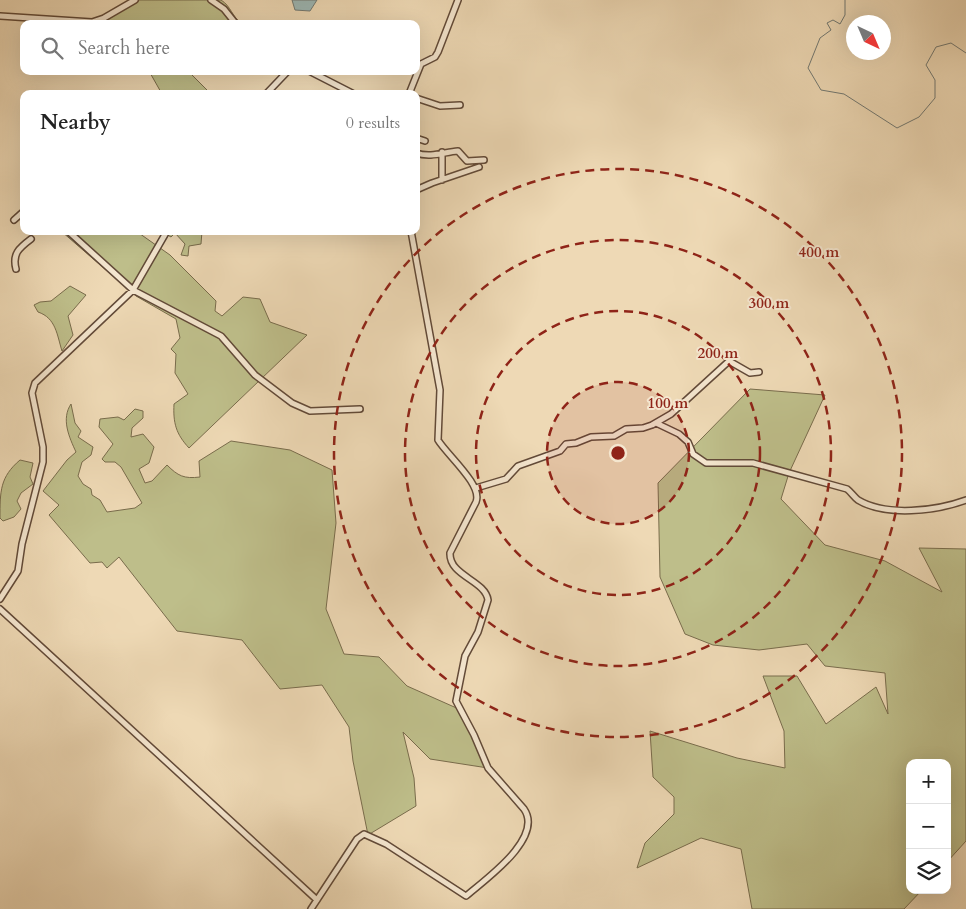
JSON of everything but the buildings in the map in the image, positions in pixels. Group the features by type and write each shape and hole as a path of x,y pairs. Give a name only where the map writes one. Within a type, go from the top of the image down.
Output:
{"street":[{"path":"98,20 135,0"},
{"path":"211,0 224,9 233,20"},
{"path":"420,65 431,60 438,52 458,0"},
{"path":"0,16 61,20"},
{"path":"270,90 284,75"},
{"path":"317,75 346,90"},
{"path":"410,90 415,75"},
{"path":"420,99 440,106 460,105"},
{"path":"420,139 425,141"},
{"path":"420,154 430,156 442,152 458,151 466,161 484,160"},
{"path":"442,152 442,180"},
{"path":"420,188 479,167"},
{"path":"14,220 20,215"},
{"path":"72,235 133,290 221,336 255,376 302,408 310,411 360,409"},
{"path":"0,599 18,571 22,544 42,462 43,447 32,393 35,384 133,290 165,235"},
{"path":"311,909 357,839 364,834 386,844 466,896 508,858 529,829 529,816 488,768 474,735 456,701 465,656 478,632 488,603 486,593 462,574 450,557 476,502 476,488 438,440 440,390 411,235"},
{"path":"16,269 15,256 18,250 30,240"},
{"path":"476,488 506,479 518,466 560,451 566,444 576,443 591,436 614,436 626,429 643,428 656,423 671,414 729,361 750,373 759,372"},
{"path":"656,423 680,434 688,442 693,454 706,464 756,463 847,489 857,500 887,511 954,504 966,500"},
{"path":"0,609 317,900"}],"green space":[{"path":"136,0 221,0 238,20 104,20"},
{"path":"151,75 192,75 207,90 160,90"},
{"path":"66,235 142,235 170,255 216,301 215,311 222,316 243,297 260,299 270,322 307,335 189,448 178,433 174,417 174,404 188,394 175,373 176,354 171,349 180,338 176,319 136,296"},
{"path":"177,235 202,235 201,244 189,246 188,256 181,255 185,244"},
{"path":"70,286 86,295 68,316 73,335 62,351 57,333 49,318 38,312 34,305 40,302 51,301"},
{"path":"750,389 825,395 789,473 781,499 825,545 885,561 942,592 919,548 966,549 966,841 951,858 951,759 906,759 906,894 918,894 904,909 752,909 741,849 701,838 637,868 645,843 674,814 674,797 653,777 650,731 737,758 785,768 784,731 763,676 797,676 826,724 876,687 888,714 885,673 825,666 807,644 759,650 713,645 685,634 660,577 658,483"},
{"path":"71,404 75,423 81,431 78,437 93,447 91,455 82,462 78,476 83,484 91,489 92,495 100,500 107,512 135,508 142,503 121,467 115,462 105,462 102,459 113,444 99,427 100,419 118,417 124,420 135,409 143,411 143,418 132,428 131,437 143,434 154,447 149,463 139,469 145,483 152,481 167,465 182,476 190,478 200,477 199,461 231,441 290,450 332,470 336,523 326,609 344,654 379,657 407,686 461,710 488,768 430,759 403,732 414,778 416,806 368,835 353,761 349,727 322,685 280,689 242,640 177,631 119,557 107,568 102,562 90,563 49,515 59,505 43,491 67,460 76,452 66,422"},
{"path":"20,460 33,463 30,477 33,484 21,493 17,501 21,509 14,517 3,521 0,518 2,485 8,472"}],"water":[{"path":"292,0 317,0 310,11 295,10"}],"waterway":[{"path":"845,0 845,15 840,24 833,20 827,23 831,30 820,38 808,68 821,90 844,94 897,128 919,117 935,98 935,80 926,65 936,47 951,43 966,53"}]}
